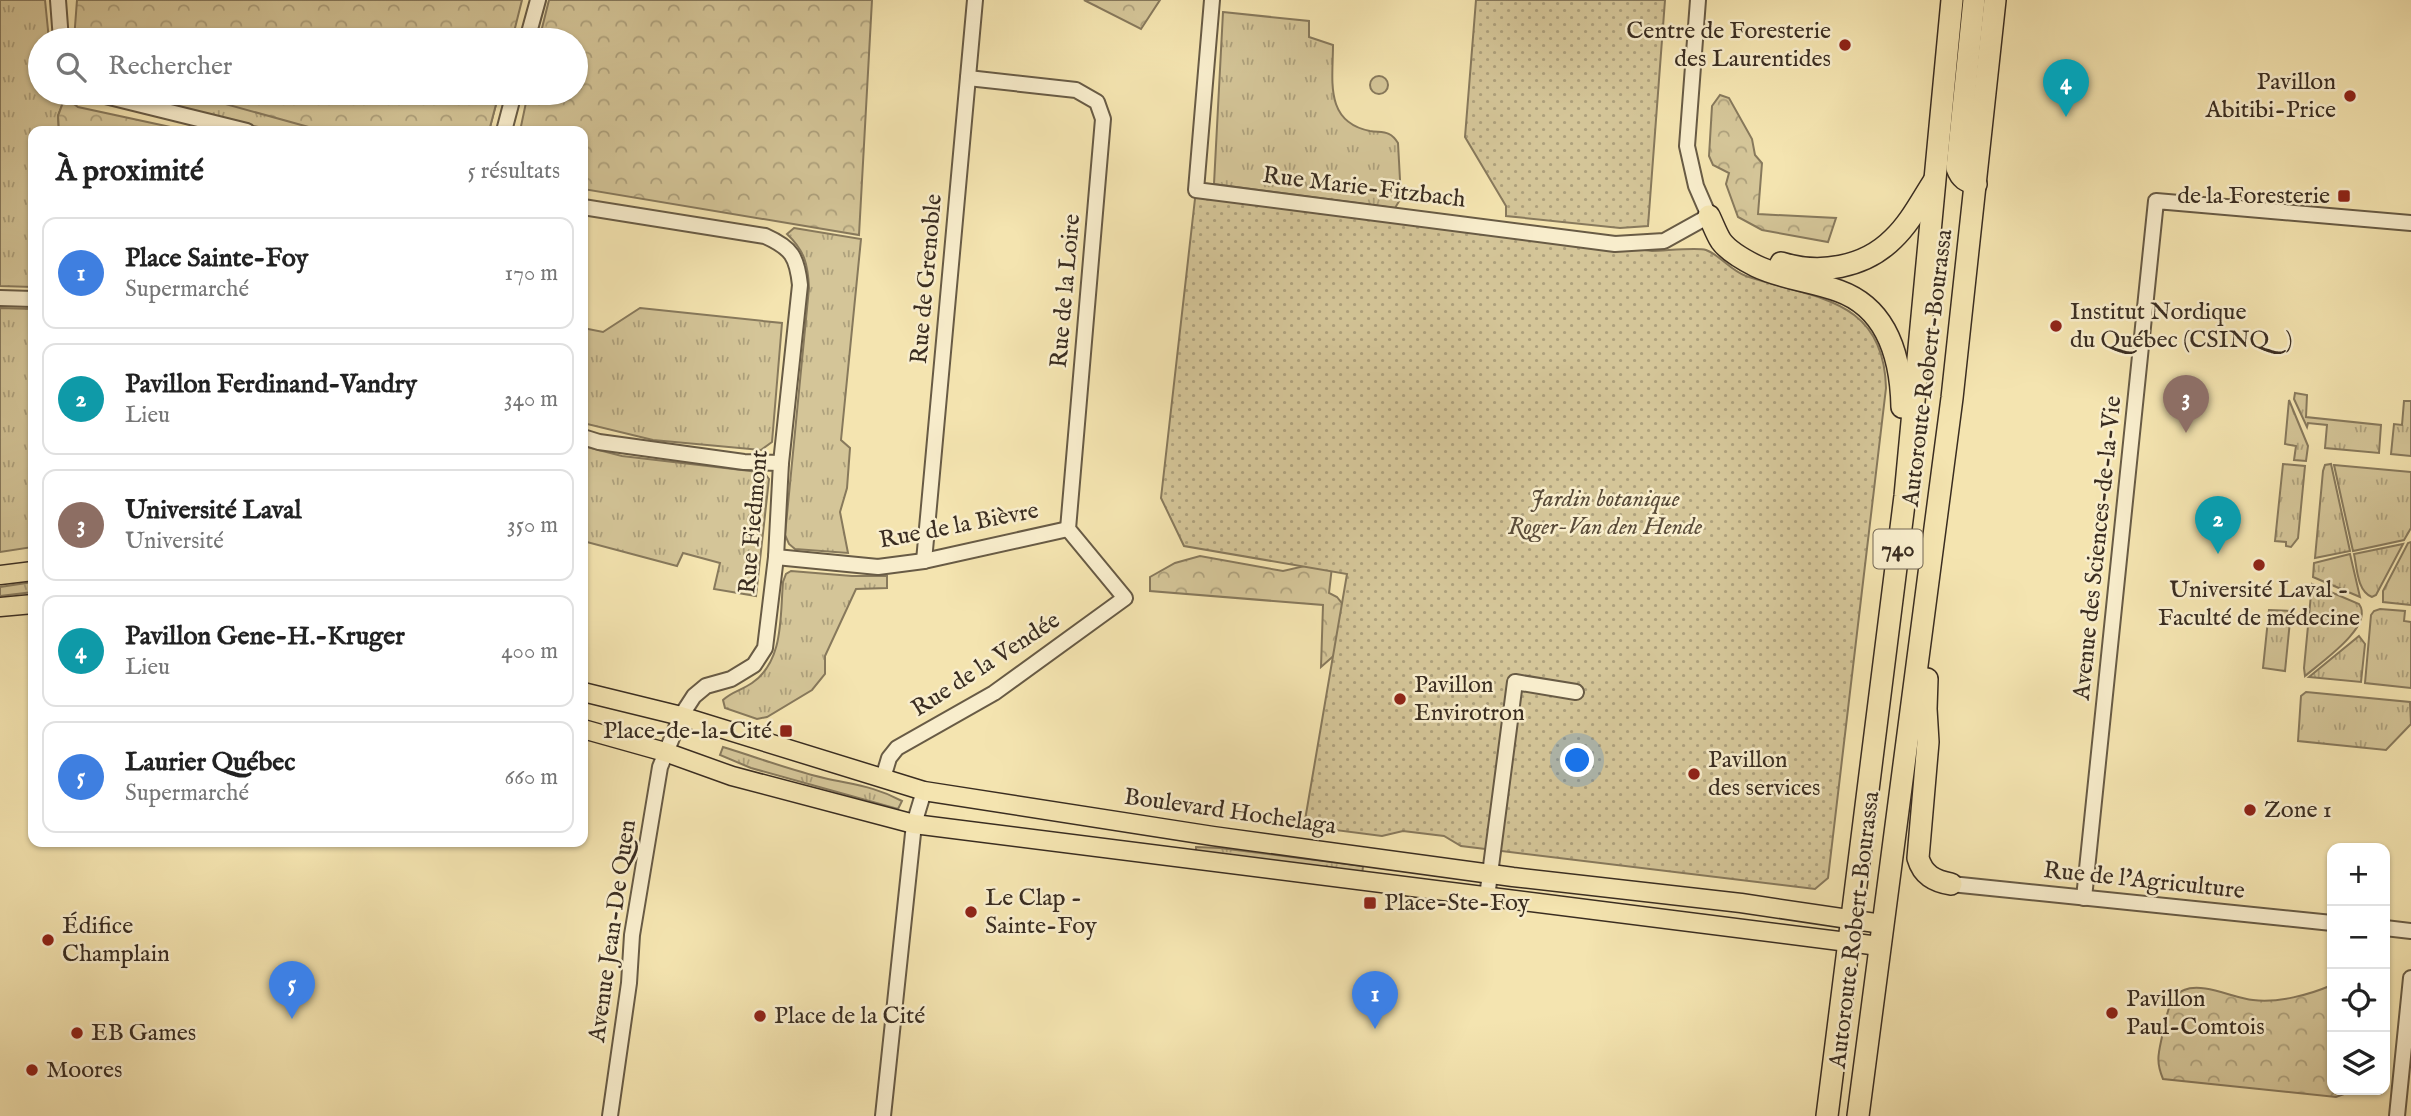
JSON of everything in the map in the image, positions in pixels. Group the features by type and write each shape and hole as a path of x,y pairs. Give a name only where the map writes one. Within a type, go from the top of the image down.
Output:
{"highway":[{"name":"Autoroute Robert-Bourassa","path":"1827,1116 1905,496 1952,0"},
{"path":"1974,0 1958,168 1960,176 1976,184"},
{"name":"Autoroute Robert-Bourassa","path":"1858,1116 1941,485 1994,0"},
{"path":"1990,44 2010,0"},
{"path":"1709,216 1746,247 1784,264 1816,269 1848,265 1867,258 1893,239 1936,178"},
{"path":"1709,216 1722,242 1738,256 1770,273 1840,291 1873,313 1898,358 1902,383 1905,496"},
{"path":"1941,485 1937,589 1926,709 1928,742 1925,793 1918,858 1921,869 1930,877 1951,884"}],"main road":[{"path":"0,575 28,572"},
{"path":"0,607 28,604"},
{"name":"Boulevard Hochelaga","path":"588,693 681,716 924,791 1213,836 1882,924"},
{"name":"Boulevard Hochelaga","path":"588,730 665,752 732,776 914,824 1880,946"}],"street":[{"path":"58,0 60,28"},
{"path":"530,28 538,0"},
{"name":"Rue de Grenoble","path":"924,561 975,0"},
{"name":"Rue Marie-Fitzbach","path":"1212,0 1196,190 1615,244 1664,241 1709,216"},
{"path":"1698,0 1687,146 1696,186 1709,216"},
{"name":"Rue de la Loire","path":"968,78 1076,90 1097,102 1103,119 1068,529"},
{"path":"142,105 227,126"},
{"path":"505,126 511,105"},
{"name":"Avenue des Sciences-de-la-Vie","path":"2084,898 2155,201 2411,223"},
{"name":"Rue Fiedmont","path":"588,208 765,236 790,251 798,264 800,285 781,463 776,557 765,648 754,665 731,679 706,687 694,696 681,716 665,752"},
{"path":"0,298 28,299"},
{"path":"588,439 744,462 781,463"},
{"name":"Rue de la Bièvre","path":"776,557 878,567 924,561 1068,529"},
{"name":"Rue de la Vendée","path":"883,778 889,758 897,748 994,693 1125,598 1068,529"},
{"path":"1487,897 1515,682 1576,692"},
{"name":"Avenue Jean-De Quen","path":"610,1116 629,984 632,935 660,767 665,752"},
{"path":"883,1116 914,824 924,791"},
{"name":"Rue de l'Agriculture","path":"1951,884 2327,922"},
{"path":"2390,929 2411,931"},
{"path":"2397,1116 2411,978"}],"green space":[{"path":"0,0 45,0 48,28 28,28 28,105 62,105 58,116 59,126 28,126 28,287 0,286"},
{"path":"77,0 522,0 515,28 75,28"},
{"path":"549,0 872,0 859,235 588,190 588,126 521,126 525,105 588,105 588,28 542,28"},
{"path":"1084,0 1160,0 1141,29"},
{"path":"1476,0 1665,0 1648,226 1620,228 1506,216 1506,206 1465,137"},
{"path":"1223,12 1309,21 1309,37 1333,45 1334,98 1338,109 1345,119 1355,126 1389,134 1398,143 1401,198 1395,208 1214,184"},
{"path":"1379,76 1387,81 1388,85 1383,93 1379,94 1371,89 1370,85 1375,77"},
{"path":"1720,95 1729,98 1752,139 1755,155 1762,163 1758,214 1836,218 1828,242 1762,230 1738,217 1726,184 1729,173 1713,165 1709,156 1712,106"},
{"path":"62,105 75,105 166,126 59,126 58,116"},
{"path":"161,105 496,105 490,126 254,126"},
{"path":"229,105 496,105 490,126 305,126"},
{"name":"Jardin botanique Roger-Van den Hende","path":"1196,190 1652,251 1702,249 1716,255 1741,274 1841,306 1859,319 1873,335 1882,358 1886,388 1828,878 1815,889 1461,846 1444,836 1403,831 1382,836 1304,826 1347,574 1184,546 1161,498"},
{"path":"794,228 861,239 841,440 850,448 847,488 840,512 848,553 795,549 785,535 809,288 804,259 798,246 787,234"},
{"path":"0,308 28,309 28,548 0,552"},
{"path":"640,308 782,323 772,442 761,450 653,440 588,424 588,329 603,332"},
{"path":"2295,393 2307,395 2306,417 2381,425 2379,453 2325,448 2327,425 2308,423 2307,427 2294,399"},
{"path":"1351,399 1329,593 1337,597 1348,611 1338,652 1321,667 1323,605 1150,591 1150,577 1175,563 1200,556 1283,571 1305,566"},
{"path":"2289,400 2308,446 2306,461 2294,460 2296,446 2285,444"},
{"path":"2404,401 2411,401 2411,456 2391,454 2394,424 2402,425"},
{"path":"588,447 622,456 759,472 769,479 756,596 714,589 720,563 683,553 677,566 588,542"},
{"path":"2283,464 2305,466 2298,538 2291,547 2286,546 2286,542 2275,541"},
{"path":"2331,464 2350,551 2315,558 2323,471 2325,465"},
{"path":"2334,465 2411,472 2411,528 2404,540 2353,551"},
{"path":"2411,542 2411,605 2383,602 2383,591 2408,543"},
{"path":"2403,544 2376,595 2372,597 2367,594 2358,578 2354,554"},
{"path":"2350,554 2360,597 2313,577 2314,563"},
{"path":"791,571 887,576 887,588 856,589 825,656 825,674 812,690 767,717 757,719 725,708 723,700 752,683 770,663 778,637 783,582 786,574"},
{"path":"28,583 28,593 0,596 0,587"},
{"path":"2312,584 2359,604 2362,613 2353,633 2344,643 2305,676 2304,668"},
{"path":"2380,609 2405,611 2404,621 2411,622 2411,688 2365,683 2371,615"},
{"path":"2269,610 2291,611 2285,671 2263,668"},
{"path":"2359,636 2365,644 2361,682 2309,677"},
{"path":"2306,692 2410,702 2411,724 2386,750 2298,741 2301,696"},
{"path":"723,747 811,775 873,789 902,801 898,809 751,768 720,755"},
{"path":"1196,847 1363,866 1362,875 1196,854"},
{"path":"2327,987 2327,1095 2342,1095 2336,1097 2163,1079 2158,1061 2165,1021 2175,997 2184,990 2200,988 2263,1001 2303,995"}],"place":[{"name":"Centre de Foresterie des Laurentides","path":"1845,45"},
{"name":"Pavillon Abitibi-Price","path":"2350,96"},
{"name":"Pavillon Gene-H.-Kruger","path":"2066,117"},
{"name":"de la Foresterie","path":"2344,196"},
{"name":"Institut Nordique du Québec (CSINQ)","path":"2056,326"},
{"name":"Université Laval","path":"2186,433"},
{"name":"Pavillon Ferdinand-Vandry","path":"2218,554"},
{"name":"Université Laval - Faculté de médecine","path":"2259,565"},
{"name":"Pavillon Envirotron","path":"1400,699"},
{"name":"Place-de-la-Cité","path":"786,731"},
{"name":"Pavillon des services","path":"1694,774"},
{"name":"Zone 1","path":"2250,810"},
{"name":"Place-Ste-Foy","path":"1370,903"},
{"name":"Le Clap - Sainte-Foy","path":"971,912"},
{"name":"Édifice Champlain","path":"48,940"},
{"name":"Pavillon Paul-Comtois","path":"2112,1013"},
{"name":"Place de la Cité","path":"760,1016"},
{"name":"Laurier Québec","path":"292,1019"},
{"name":"Place Sainte-Foy","path":"1375,1029"},
{"name":"EB Games","path":"77,1033"},
{"name":"Moores","path":"32,1070"}]}
